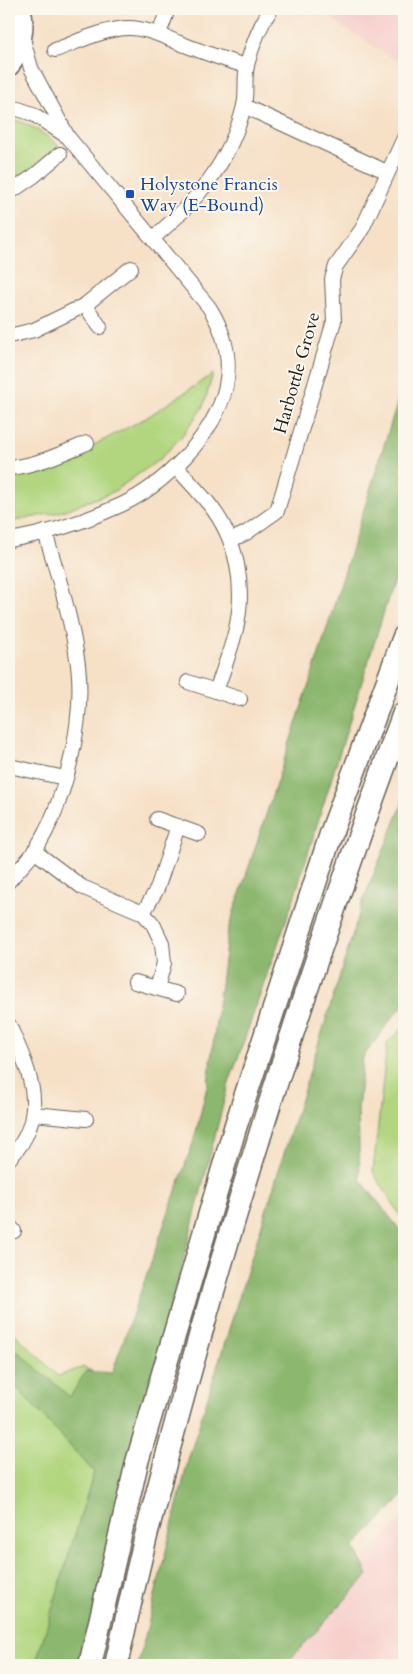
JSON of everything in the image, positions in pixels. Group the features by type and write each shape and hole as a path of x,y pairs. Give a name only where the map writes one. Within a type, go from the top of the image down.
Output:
{"highway":[{"path":"90,1665 137,1462 235,1128 332,831 404,637"},
{"path":"116,1665 152,1510 224,1254 278,1079 369,807 404,713"}],"main road":[{"path":"9,65 18,51 22,35 20,9"}],"street":[{"path":"159,34 168,9"},
{"path":"153,238 176,219 202,191 229,146 244,106 247,66 263,21 271,9"},
{"path":"55,50 120,29 131,28 159,34 228,62 247,66"},
{"path":"9,540 45,532 91,518 145,491 176,467 195,446 216,417 225,393 228,363 225,343 218,321 209,306 68,137 32,68 22,35"},
{"path":"9,106 33,114 68,137"},
{"path":"244,106 387,172"},
{"name":"Harbottle Grove","path":"230,540 246,533 277,511 332,331 335,309 332,280 336,266 362,229 404,138"},
{"path":"9,193 34,176 60,154"},
{"path":"9,336 34,330 85,305 131,268"},
{"path":"85,305 100,327"},
{"path":"9,468 52,459 87,443"},
{"path":"176,467 209,504 230,540 239,572 240,588 236,630 216,691"},
{"path":"9,881 34,851 54,813 77,728 78,666 67,609 45,532"},
{"path":"188,682 240,699"},
{"path":"9,766 65,778"},
{"path":"157,819 199,834"},
{"path":"143,912 157,890 178,826"},
{"path":"34,851 82,887 143,912 153,924 162,943 164,963 157,988"},
{"path":"135,982 177,994"},
{"path":"9,1025 30,1075 34,1096 34,1114 30,1128 24,1141 9,1159"},
{"path":"34,1114 86,1119"}],"shaded area":[{"path":"325,9 404,9 404,65 321,13"},
{"path":"404,1516 404,1665 267,1665 267,1664"}],"green space":[{"path":"9,118 36,129 59,146 9,185"},
{"path":"213,374 203,407 181,437 160,459 113,492 60,512 9,522 9,471 92,446 146,418"},
{"path":"404,381 404,548 294,898 227,1089 80,1665 35,1665 94,1472 9,1379 9,1344 70,1397 86,1371 112,1373 194,1140 208,1083 228,930 317,660"},
{"path":"404,800 404,1006 395,1014 363,1057 358,1109 360,1179 404,1235 404,1495 354,1547 368,1575 285,1665 138,1665 189,1457 364,898"},
{"path":"404,1027 403,1220 373,1172 387,1043"},
{"path":"9,1328 58,1376 84,1367 147,1404 81,1665 9,1665"}],"place":[{"name":"Holystone Francis Way (E-Bound)","path":"130,194"}]}
